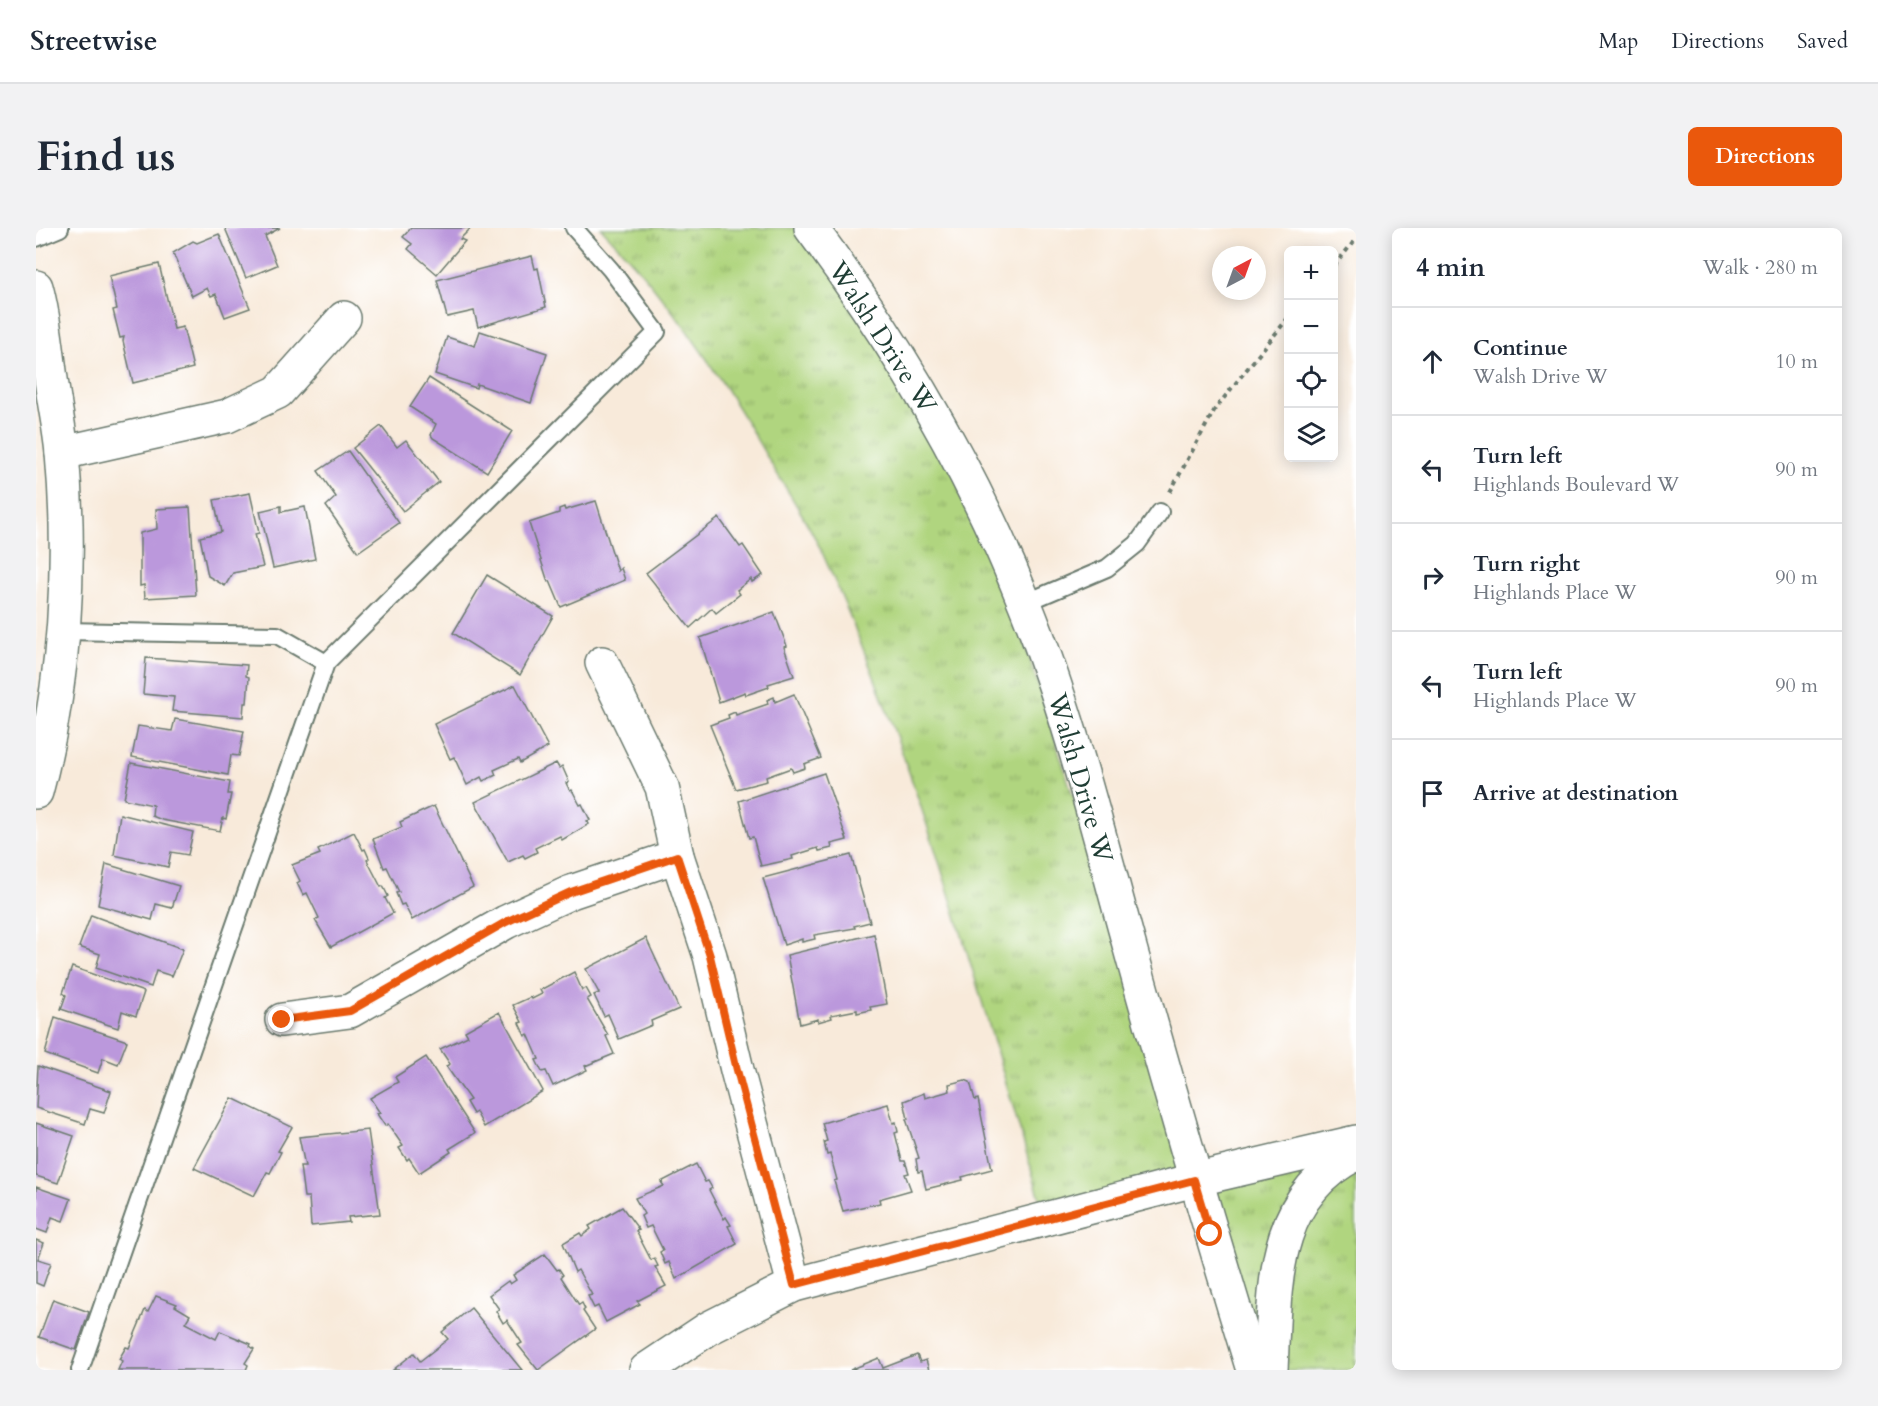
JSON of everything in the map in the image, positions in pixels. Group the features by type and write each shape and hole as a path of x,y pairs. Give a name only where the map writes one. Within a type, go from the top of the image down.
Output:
{"street":[{"name":"Walsh Drive W","path":"811,228 881,327 932,411 982,508 1025,603 1054,683 1082,774 1194,1180 1253,1370"},
{"path":"36,287 43,311 62,453 65,564 63,631 56,695 36,792"},
{"path":"62,453 227,416 278,392 344,318"},
{"path":"602,663 662,787 677,856 710,956 737,1070 794,1285"},
{"path":"282,1020 350,1011 506,922 571,892 677,856"},
{"path":"646,1370 709,1328 794,1285 1194,1180 1356,1142"},
{"path":"1272,1370 1274,1290 1285,1235 1308,1190 1342,1161 1356,1154"}],"lane":[{"path":"36,238 60,228"},
{"path":"80,1370 326,663 657,332 611,270 574,228"},
{"path":"1025,603 1107,568 1137,543 1160,512"},
{"path":"63,631 277,635 326,663"}],"path":[{"path":"1338,261 1356,239"},
{"path":"1160,512 1215,409 1284,323"}],"green space":[{"path":"601,228 811,228 982,508 1194,1180 1046,1219 971,965 918,797 856,631 821,550 746,420 690,334 647,279"},
{"path":"1356,1142 1356,1370 1253,1370 1194,1180"}],"building":[{"path":"225,228 280,228 265,236 277,265 246,278"},
{"path":"411,228 471,228 460,239 465,241 437,274 408,249 412,244 403,237"},
{"path":"219,234 250,308 225,317 216,294 211,296 207,288 192,296 173,253 193,241 197,243"},
{"path":"532,256 535,269 538,268 546,307 478,327 474,311 447,317 437,280"},
{"path":"159,264 174,329 183,327 193,368 133,383 124,337 120,338 113,310 117,309 109,276"},
{"path":"480,331 547,353 531,403 477,384 476,388 435,374 447,337 475,346"},
{"path":"429,378 512,431 487,472 433,438 431,435 436,424 410,407"},
{"path":"381,426 397,447 406,440 439,482 403,511 353,448"},
{"path":"348,451 399,523 358,552 326,506 336,497 318,471"},
{"path":"250,493 259,533 255,534 263,567 233,573 225,586 208,576 200,537 221,532 214,500"},
{"path":"596,501 618,571 621,568 625,580 561,607 550,581 548,582 529,523 559,513 559,509 564,507 565,510"},
{"path":"281,506 281,512 305,507 315,559 273,568 260,511"},
{"path":"190,507 196,595 145,598 144,585 140,586 140,533 157,529 156,509"},
{"path":"719,518 740,547 743,545 763,575 752,582 751,579 737,590 740,594 716,613 712,608 690,628 646,573"},
{"path":"487,575 553,616 520,675 453,633"},
{"path":"774,612 787,646 784,647 794,676 768,684 769,687 746,695 745,692 719,702 700,638"},
{"path":"146,658 247,665 246,676 249,677 247,703 244,703 243,717 172,711 174,697 143,694"},
{"path":"515,685 548,747 520,763 518,759 494,770 496,775 483,781 481,777 467,785 454,757 450,759 434,724"},
{"path":"794,694 821,758 804,764 805,768 793,772 791,768 766,777 767,781 736,789 710,725 729,718 728,715 735,712 736,715 768,704 767,700 774,697 775,702"},
{"path":"175,719 244,731 239,756 231,755 228,775 132,757 138,726 172,731"},
{"path":"131,763 230,782 228,794 231,794 226,819 223,818 220,831 162,820 152,816 153,805 124,799"},
{"path":"556,763 559,768 562,766 569,782 566,783 580,805 582,804 590,820 587,821 589,824 562,840 560,836 535,848 537,852 525,858 523,855 508,862 475,802"},
{"path":"824,773 847,840 831,844 832,848 819,851 818,848 792,856 793,859 761,866 753,837 749,838 739,801"},
{"path":"434,806 473,887 412,920 404,904 401,905 396,893 399,892 387,867 384,868 373,839 402,827 400,822"},
{"path":"120,814 193,832 188,855 171,852 168,867 114,855"},
{"path":"354,832 363,850 365,849 369,858 367,860 381,887 383,886 388,896 385,898 393,913 331,947 315,920 319,918 307,893 303,895 297,883 300,881 292,865 320,854 318,850"},
{"path":"851,855 870,922 854,926 855,928 814,935 815,939 802,942 802,939 784,945 763,878"},
{"path":"106,864 179,886 172,908 156,904 152,920 98,905"},
{"path":"91,915 183,949 172,976 156,971 151,987 96,968 100,954 79,947"},
{"path":"874,934 887,1004 870,1007 871,1010 831,1015 832,1018 800,1024 787,955"},
{"path":"646,938 679,1009 651,1021 652,1025 619,1039 608,1014 604,1016 594,995 599,993 586,969"},
{"path":"72,967 144,992 136,1016 122,1011 118,1028 61,1009 66,995 63,993"},
{"path":"574,972 582,990 586,988 591,997 587,999 608,1035 606,1036 614,1054 585,1066 587,1070 553,1086 546,1071 542,1072 536,1060 539,1059 528,1034 525,1036 519,1023 522,1022 513,1005 542,994 540,990"},
{"path":"499,1012 543,1091 484,1127 476,1112 473,1114 466,1102 470,1100 446,1066 450,1064 440,1049 468,1036 465,1031"},
{"path":"55,1017 127,1041 118,1064 103,1058 98,1073 45,1054"},
{"path":"426,1057 475,1133 449,1149 451,1152 419,1173 399,1148 403,1146 388,1124 385,1126 370,1098 398,1082 395,1077"},
{"path":"38,1066 111,1091 104,1113 90,1109 85,1124 36,1108"},
{"path":"965,1080 970,1082 975,1100 978,1099 992,1169 962,1177 963,1180 926,1189 922,1171 918,1172 916,1159 919,1158 906,1119 908,1119 904,1101 924,1093 925,1098 950,1091 949,1084"},
{"path":"232,1098 292,1127 278,1151 281,1152 270,1173 267,1172 254,1196 194,1168"},
{"path":"888,1104 893,1123 896,1122 898,1132 895,1133 902,1161 905,1161 909,1173 905,1174 911,1190 879,1199 880,1203 843,1211 834,1181 837,1180 830,1154 827,1155 824,1142 827,1141 822,1123"},
{"path":"36,1123 74,1136 58,1183 36,1176"},
{"path":"368,1130 380,1214 348,1217 349,1222 311,1226 309,1197 304,1197 300,1166 305,1166 299,1137"},
{"path":"696,1164 705,1182 708,1181 712,1188 709,1190 724,1219 726,1217 731,1225 728,1226 737,1244 676,1279 669,1262 665,1264 660,1252 663,1250 651,1226 646,1228 641,1216 644,1214 635,1198 664,1186 661,1182"},
{"path":"36,1187 71,1199 63,1221 52,1217 47,1233 36,1229"},
{"path":"622,1207 639,1230 636,1231 651,1260 654,1258 658,1266 655,1267 666,1286 637,1301 640,1304 606,1322 598,1306 594,1308 588,1296 592,1295 578,1270 575,1272 563,1243 580,1233 582,1236 591,1229 589,1226"},
{"path":"36,1240 44,1243 38,1259 51,1263 43,1286 36,1283"},
{"path":"545,1254 563,1275 561,1277 579,1305 582,1303 585,1309 583,1311 595,1329 538,1370 518,1345 522,1343 507,1320 503,1323 496,1311 499,1309 489,1295 508,1281 510,1284 516,1280 513,1275"},
{"path":"156,1296 177,1304 175,1306 190,1315 185,1323 216,1339 220,1331 251,1344 250,1346 254,1349 245,1363 248,1365 246,1370 118,1370 122,1361 119,1359 126,1347 129,1348 145,1310 148,1312"},
{"path":"53,1299 89,1312 76,1350 39,1337"},
{"path":"471,1308 522,1370 393,1370 414,1353 420,1361 448,1339 442,1332"},
{"path":"917,1355 920,1362 926,1360 929,1370 850,1370 879,1358 883,1368"}],"route":[{"path":"282,1020 350,1011 506,922 571,892 677,856 710,956 737,1070 794,1285 1194,1180 1210,1234"}]}
